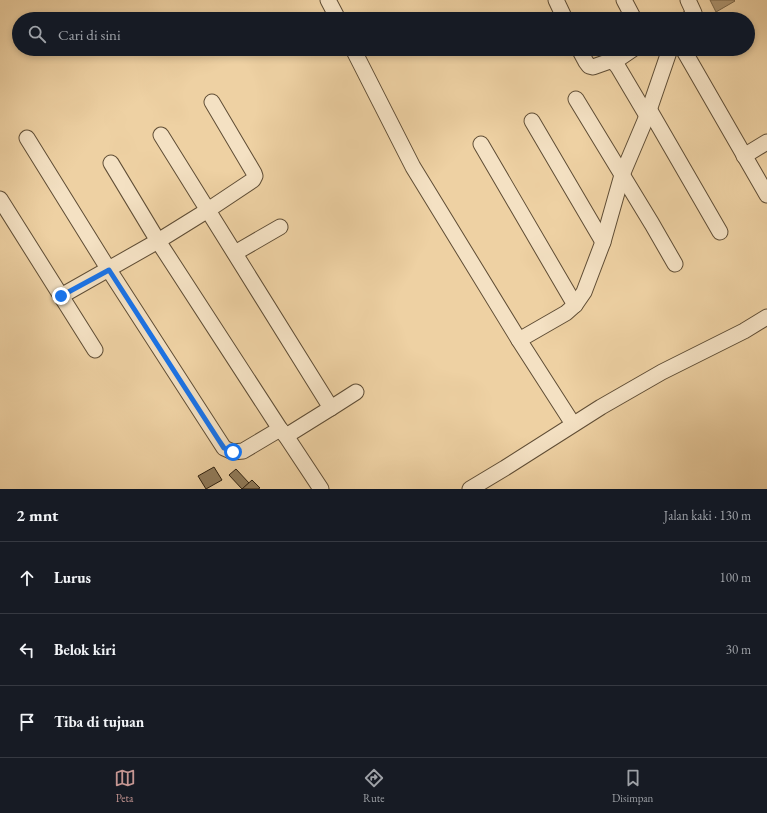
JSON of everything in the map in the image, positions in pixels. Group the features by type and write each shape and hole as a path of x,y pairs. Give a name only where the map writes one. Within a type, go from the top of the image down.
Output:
{"street":[{"path":"328,0 334,12"},
{"path":"556,0 562,12"},
{"path":"624,0 630,12"},
{"path":"688,0 694,12"},
{"path":"357,56 414,167 519,340 573,424"},
{"path":"583,56 589,66 593,67 610,61 614,62 622,56"},
{"path":"519,340 566,313 575,305 584,292 603,242 622,175 648,112 668,56"},
{"path":"687,56 767,195"},
{"path":"614,62 648,112 720,232"},
{"path":"576,99 675,264"},
{"path":"61,296 158,241 253,180 255,176 254,173 212,102"},
{"path":"532,121 603,242"},
{"path":"161,135 331,408"},
{"path":"27,138 109,270 224,448 233,452 243,451 283,433 331,408 356,392"},
{"path":"744,156 767,142"},
{"path":"481,144 575,305"},
{"path":"111,163 158,241 321,489"},
{"path":"0,199 95,350"},
{"path":"235,254 280,227"},
{"path":"470,489 601,406 662,372 744,331 767,317"}],"shaded area":[{"path":"710,0 734,0 735,1 716,12"}],"building":[{"path":"214,467 222,480 206,489 198,476"},
{"path":"236,469 249,483 242,489 229,475"},
{"path":"252,480 260,488 242,489"}],"route":[{"path":"61,296 109,270 224,448 233,452"}]}
